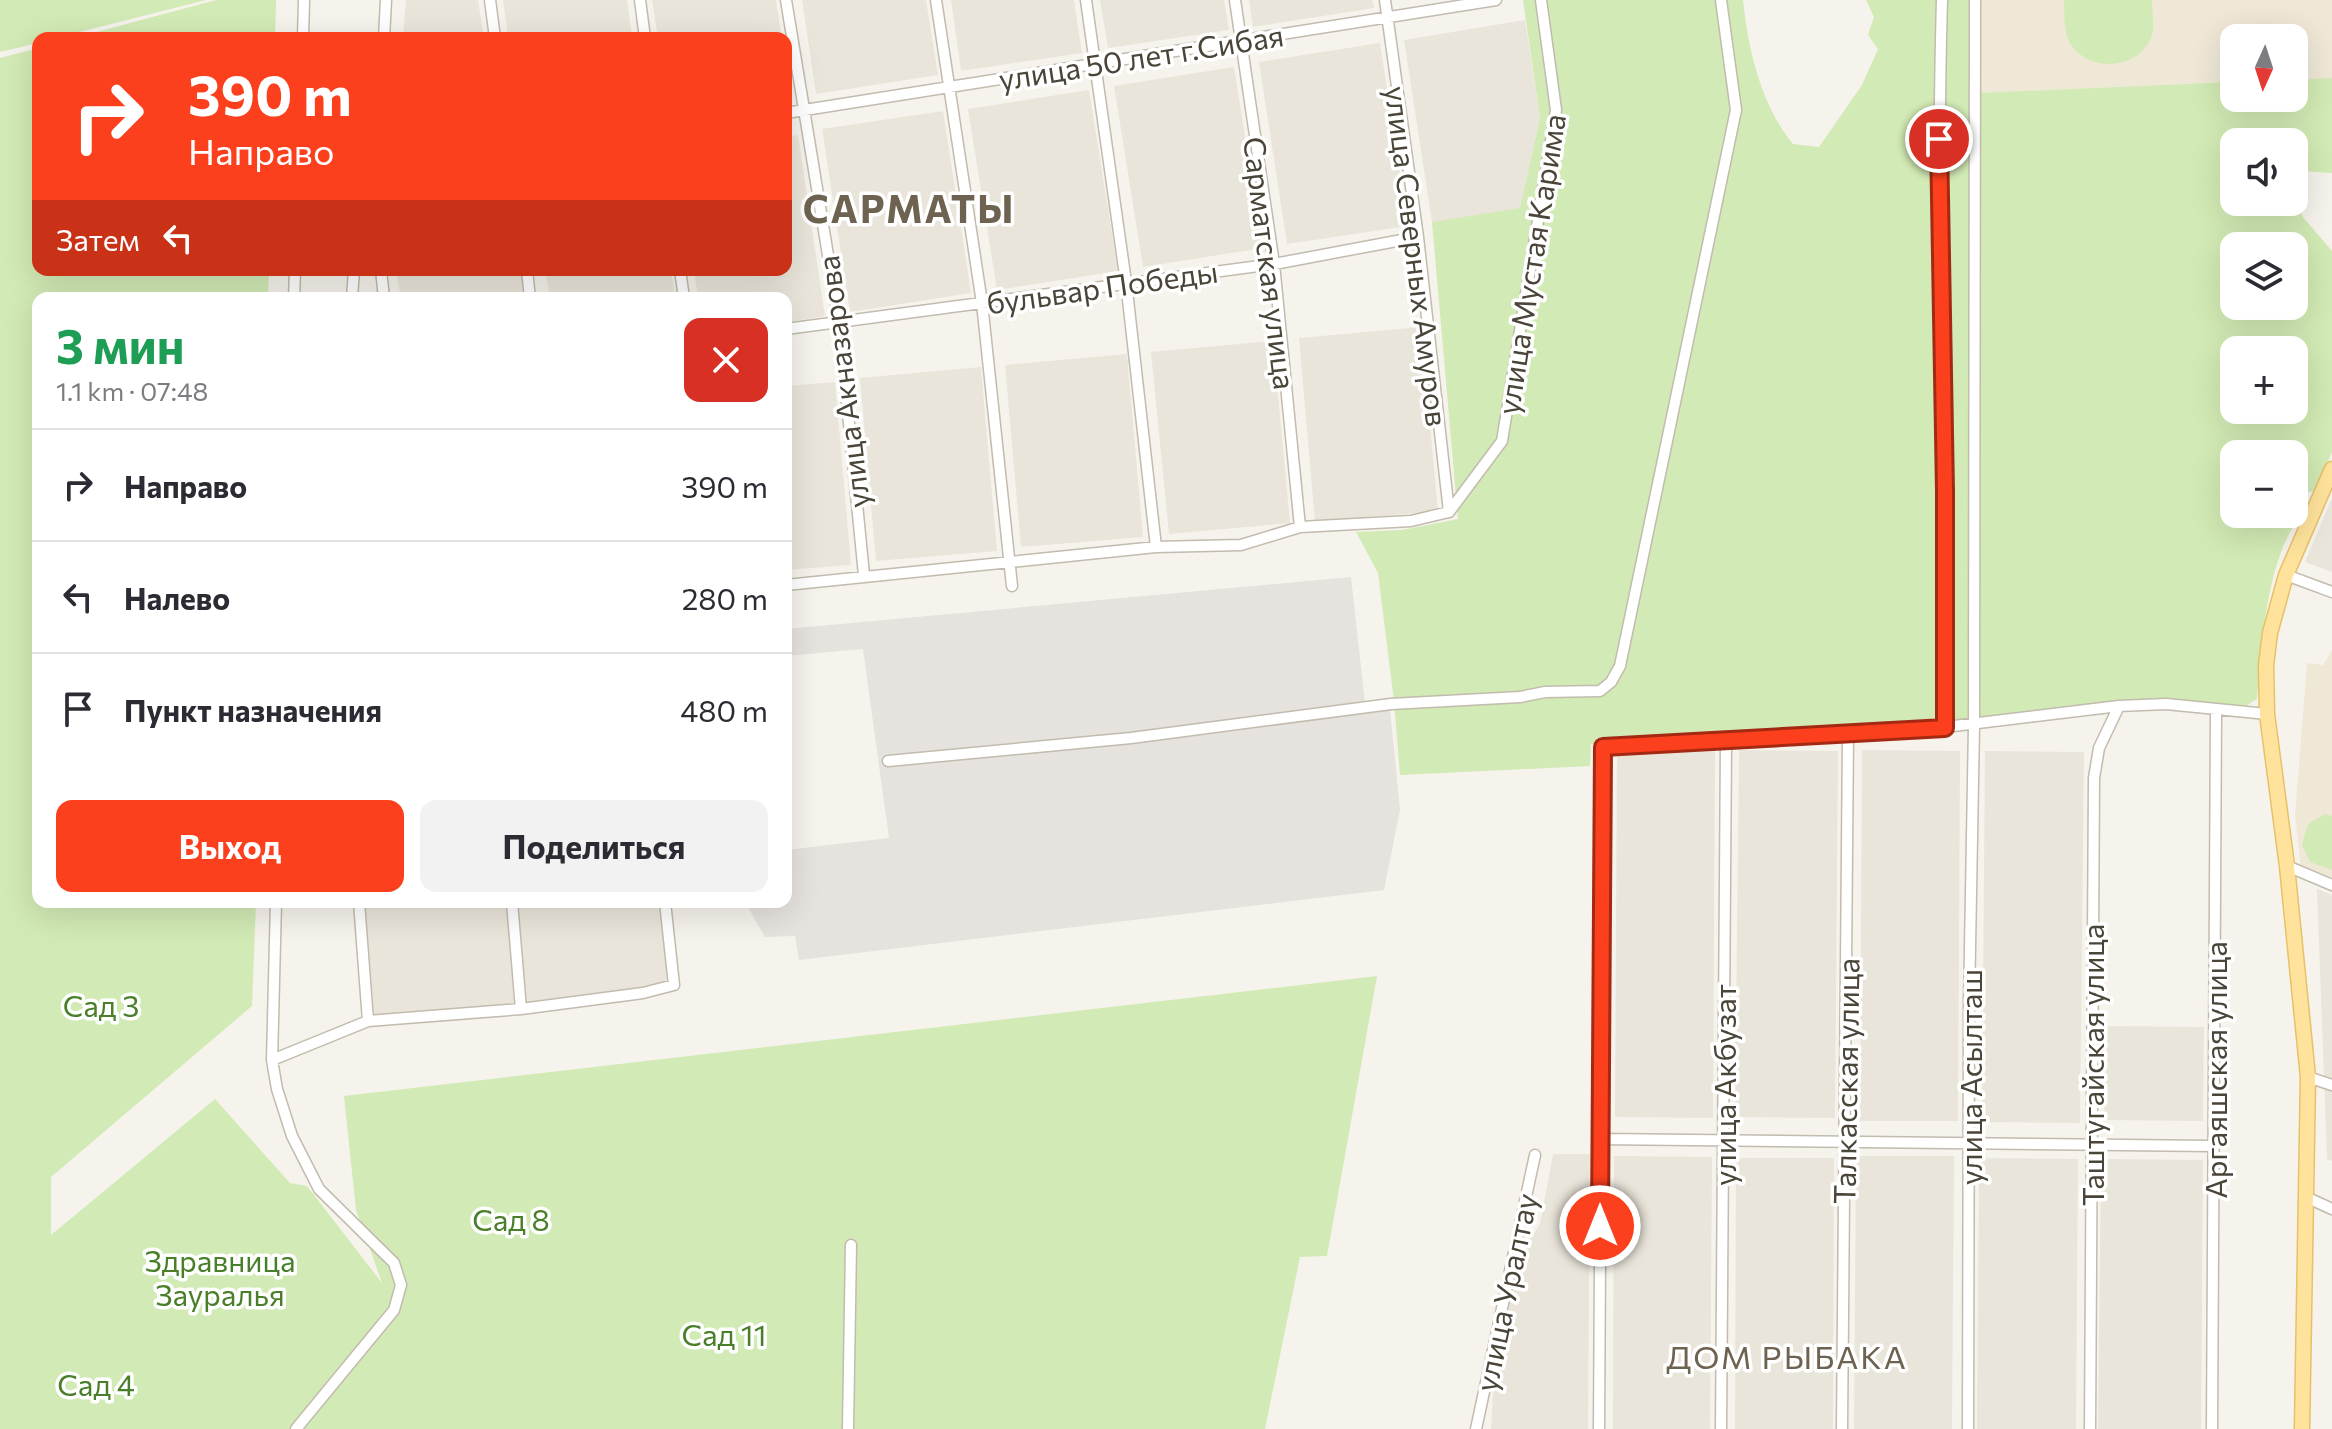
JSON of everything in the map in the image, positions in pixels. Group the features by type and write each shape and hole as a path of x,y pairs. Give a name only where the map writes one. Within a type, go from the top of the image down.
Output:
{"main road":[{"path":"2302,1429 2308,1077 2287,866 2267,714 2266,665 2270,633 2286,575 2332,469"}],"street":[{"path":"303,32 304,0"},
{"path":"384,32 386,0"},
{"path":"490,0 494,32"},
{"path":"640,0 644,32"},
{"name":"улица Акназарова","path":"786,0 791,32"},
{"path":"936,0 982,303 1012,586"},
{"path":"1086,0 1126,282 1156,547"},
{"name":"Сарматская улица","path":"1235,0 1274,264 1300,527"},
{"name":"улица Северных Амуров","path":"1385,0 1418,237 1449,512"},
{"name":"улица 50 лет г.Сибая","path":"792,112 1496,0"},
{"name":"улица Мустая Карима","path":"1449,512 1502,441 1556,110 1541,0"},
{"path":"888,761 1131,738 1391,704 1520,697 1545,692 1600,691 1611,682 1620,666 1736,110 1721,0"},
{"path":"1942,0 1939,124 1945,728"},
{"name":"улица Асылташ","path":"1968,1429 1968,1143 1974,725 1975,0"},
{"name":"улица Акназарова","path":"792,37 839,322 864,575"},
{"name":"бульвар Победы","path":"792,328 1274,264 1418,237"},
{"path":"792,584 1156,547 1241,545 1300,527 1411,521 1449,512"},
{"path":"2286,575 2332,592"},
{"path":"1599,1429 1603,747 1945,728 2119,706 2166,704 2267,714"},
{"name":"Таштугайская улица","path":"2090,1429 2094,778 2099,748 2119,706"},
{"name":"Аргаяшская улица","path":"2212,1429 2216,710"},
{"name":"Талкасская улица","path":"1842,1429 1848,734"},
{"name":"улица Акбузат","path":"1721,1429 1726,742"},
{"path":"2287,866 2332,885"},
{"path":"276,908 272,1060 292,1136 319,1189 394,1263 401,1285 394,1310 296,1429"},
{"path":"359,908 368,1021"},
{"path":"513,908 521,1009"},
{"path":"272,1060 368,1021 521,1009 643,993 674,985 666,908"},
{"path":"2308,1077 2332,1085"},
{"path":"1601,1139 2213,1146"},
{"name":"улица Уралтау","path":"1476,1429 1535,1155"},
{"path":"2308,1198 2332,1209"},
{"path":"848,1429 851,1245"}],"shaded area":[{"path":"406,0 478,0 483,32 403,32"},
{"path":"503,0 627,0 631,32 507,32"},
{"path":"652,0 776,0 781,32 657,32"},
{"path":"802,0 926,0 938,75 816,94"},
{"path":"951,0 1074,0 1082,53 961,71"},
{"path":"1100,0 1224,0 1229,30 1108,48"},
{"path":"1249,0 1372,0 1374,8 1253,27"},
{"path":"1981,0 2332,0 2332,79 2308,80 2308,24 2220,24 2220,84 1977,93"},
{"path":"1525,20 1540,118 1520,209 1432,222 1404,40"},
{"path":"1380,43 1408,226 1287,244 1259,62"},
{"path":"1234,67 1263,248 1143,267 1114,86"},
{"path":"1089,90 1118,271 997,290 968,109"},
{"path":"943,111 971,293 850,312 822,129"},
{"path":"798,135 825,316 792,321 792,292 697,292 695,276 792,276 792,136"},
{"path":"397,276 522,276 524,292 400,292"},
{"path":"546,276 672,276 674,292 549,292"},
{"path":"1421,327 1438,511 1315,522 1299,338"},
{"path":"1273,341 1290,523 1169,534 1151,352"},
{"path":"1127,354 1143,537 1021,547 1005,365"},
{"path":"981,367 997,551 876,561 860,378"},
{"path":"835,382 851,565 792,570 792,386"},
{"path":"2332,498 2332,572 2305,562"},
{"path":"1351,577 1365,703 1389,700 1400,810 1384,890 799,960 795,936 765,937 749,909 792,908 792,849 889,838 863,649 792,655 792,628"},
{"path":"2332,650 2332,879 2301,868 2295,815 2307,663 2323,665"},
{"path":"1617,750 1715,750 1713,1118 1615,1117"},
{"path":"1739,750 1838,751 1835,1118 1735,1117"},
{"path":"1862,750 1960,751 1958,1121 1860,1121"},
{"path":"1985,751 2084,752 2080,1123 1982,1122"},
{"path":"2317,889 2332,895 2332,1161 2327,1159"},
{"path":"365,908 508,908 516,1006 374,1018"},
{"path":"518,908 660,908 668,981 642,990 526,1005"},
{"path":"2106,1026 2204,1027 2203,1121 2104,1120"},
{"path":"1553,1154 1590,1154 1588,1429 1491,1429 1497,1327 1516,1260 1540,1224"},
{"path":"1614,1156 1712,1157 1710,1429 1613,1429"},
{"path":"1856,1156 1954,1156 1952,1429 1854,1429"},
{"path":"1736,1158 1834,1158 1833,1429 1735,1429"},
{"path":"1979,1158 2078,1159 2076,1429 1977,1429"},
{"path":"2101,1159 2203,1160 2201,1429 2098,1429"}],"green space":[{"path":"0,0 206,0 80,32 32,32 32,44 0,52"},
{"path":"216,0 276,0 275,32 96,32"},
{"path":"1523,0 1743,0 1748,38 1772,112 1793,144 1819,147 1862,85 1878,49 1868,35 1874,17 1866,0 1981,0 1977,93 2220,83 2220,112 2308,112 2308,79 2332,78 2332,173 2308,171 2308,128 2220,128 2220,216 2302,216 2332,251 2332,452 2315,491 2308,492 2308,440 2220,440 2220,528 2293,528 2282,551 2268,601 2257,699 2241,709 2162,708 1664,737 1591,744 1590,766 1400,775 1378,573 1356,532 1402,530 1458,519 1432,222 1520,208 1540,118"},
{"path":"2064,0 2152,0 2153,31 2148,44 2139,54 2115,64 2090,60 2070,43 2065,27"},
{"path":"32,50 32,276 269,276 268,292 32,292 32,908 256,908 252,1006 51,1177 51,1235 215,1099 290,1183 307,1186 382,1283 356,1210 344,1096 1377,976 1327,1256 1300,1257 1265,1429 0,1429 0,58"},
{"path":"2325,814 2332,816 2332,870 2310,862 2302,845 2308,824"}],"district":[{"name":"САРМАТЫ","path":"909,207"},
{"name":"ДОМ РЫБАКА","path":"1787,1356"}],"route":[{"path":"1600,1226 1603,747 1945,728 1945,492 1939,139"}],"park label":[{"name":"Сад 3","path":"101,1004"},
{"name":"Сад 8","path":"511,1218"},
{"name":"Здравница Зауралья","path":"220,1276"},
{"name":"Сад 11","path":"724,1333"},
{"name":"Сад 4","path":"96,1383"}]}
